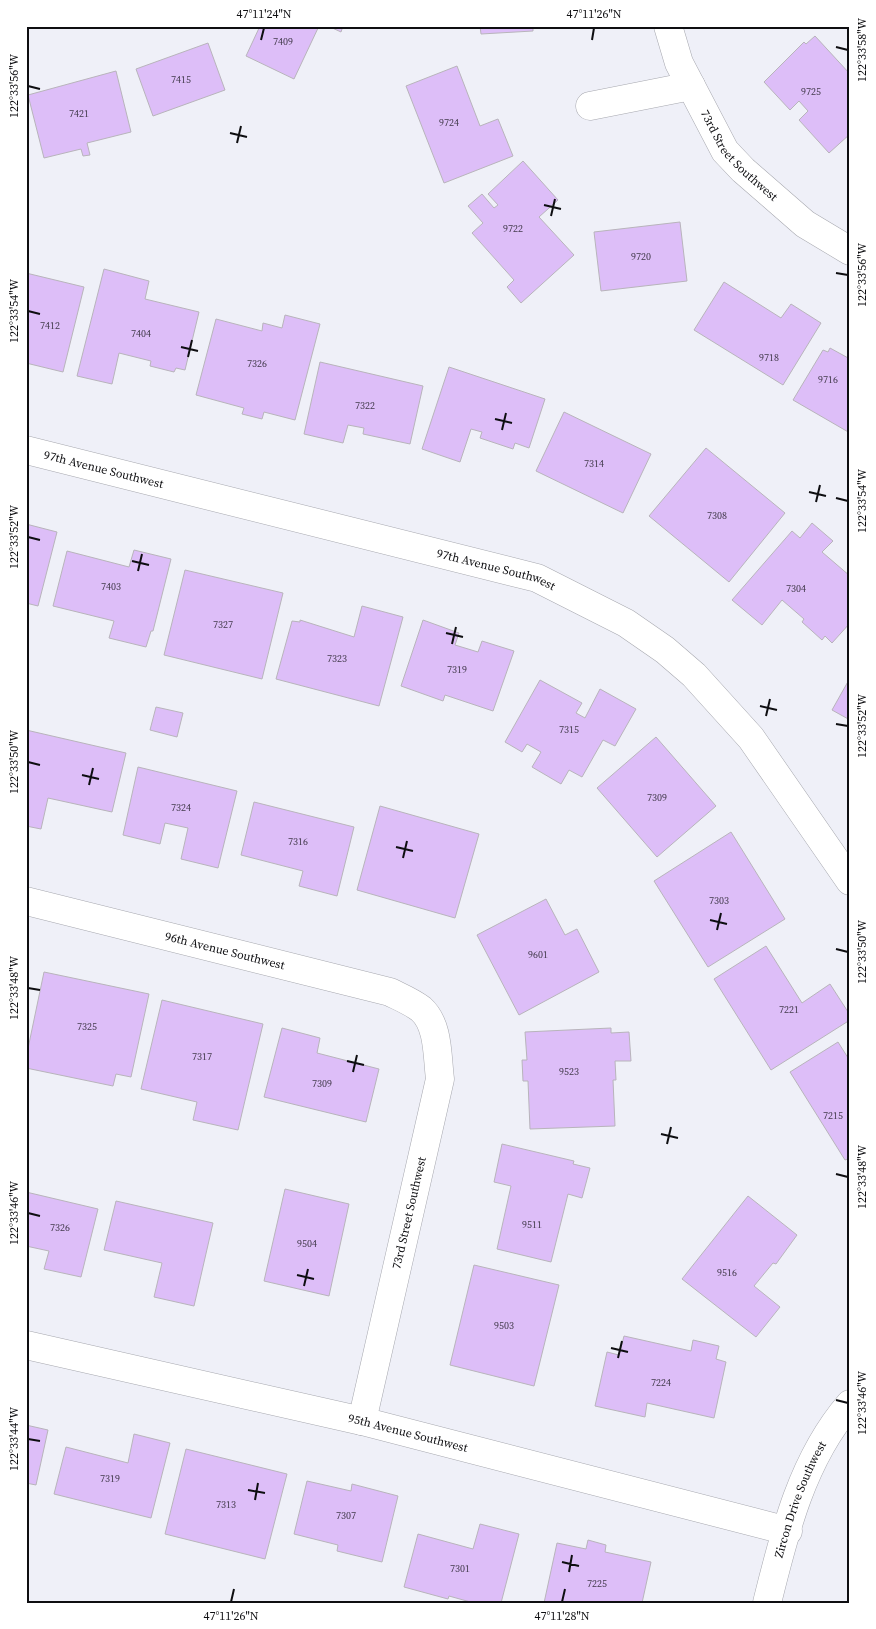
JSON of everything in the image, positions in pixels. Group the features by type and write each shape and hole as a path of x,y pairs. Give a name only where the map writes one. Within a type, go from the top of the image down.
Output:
{"street":[{"name":"73rd Street Southwest","path":"668,26 679,63 725,151 743,170 805,224 850,251"},
{"path":"590,106 691,86"},
{"name":"97th Avenue Southwest","path":"26,450 537,578 626,624 665,650 694,675 751,738 848,875"},
{"name":"96th Avenue Southwest","path":"26,901 390,992 420,1008"},
{"name":"73rd Street Southwest","path":"362,1421 440,1079 435,1036 429,1018 420,1008"},
{"name":"95th Avenue Southwest","path":"26,1345 362,1421 788,1531"},
{"name":"Zircon Drive Southwest","path":"768,1603 781,1546 788,1531 813,1457 837,1418 850,1404"}],"building":[{"path":"260,26 319,26 294,79 246,56"},
{"path":"328,26 343,26 341,32"},
{"path":"480,26 533,26 533,31 481,34"},
{"path":"815,36 850,74 850,134 829,153 799,120 808,111 799,101 790,110 764,82 804,42 806,44"},
{"path":"208,43 225,90 153,116 136,69"},
{"path":"457,66 480,126 498,119 513,156 444,183 406,86"},
{"path":"116,71 131,132 87,143 90,155 83,156 81,149 44,158 28,95"},
{"path":"523,161 558,200 539,217 574,255 521,303 507,287 514,280 472,233 483,223 468,206 482,194 494,208 498,205 488,194"},
{"path":"680,222 687,281 601,291 594,232"},
{"path":"104,269 149,281 145,299 199,312 185,370 176,368 174,372 150,366 151,361 119,353 112,384 77,376"},
{"path":"26,273 84,287 63,372 26,363"},
{"path":"724,282 781,318 791,304 821,323 783,385 694,330"},
{"path":"285,315 320,324 295,420 264,412 262,419 242,414 244,408 196,395 216,319 262,331 263,323 282,328"},
{"path":"830,348 850,359 850,433 793,400 823,350 828,352"},
{"path":"320,362 423,386 410,444 363,434 364,428 348,425 343,443 304,434"},
{"path":"449,367 545,399 529,448 515,443 513,449 480,438 482,432 471,429 460,462 422,449"},
{"path":"564,412 651,454 623,513 536,471"},
{"path":"706,448 785,513 729,582 649,516"},
{"path":"812,523 833,541 822,552 850,576 850,623 832,643 825,636 822,640 802,622 804,619 782,600 762,625 732,600 792,531 800,538"},
{"path":"26,524 57,532 38,606 26,603"},
{"path":"134,550 171,559 153,631 151,631 146,647 109,638 114,621 53,606 67,551 129,567"},
{"path":"185,570 283,593 262,679 164,655"},
{"path":"362,606 403,617 379,706 276,679 292,621 300,622 300,620 354,637"},
{"path":"423,620 459,633 455,645 478,652 482,641 514,651 493,711 445,695 443,701 401,686"},
{"path":"850,678 850,720 832,710"},
{"path":"540,680 582,703 576,713 585,718 600,689 636,709 615,746 603,740 582,777 569,770 561,784 532,767 541,752 527,744 522,752 505,742"},
{"path":"156,707 183,713 177,737 150,730"},
{"path":"26,730 126,753 112,812 48,798 41,829 26,826"},
{"path":"656,737 716,806 657,857 597,788"},
{"path":"138,767 237,791 218,868 181,859 188,828 165,823 160,844 123,835"},
{"path":"254,802 354,827 337,896 299,886 303,871 241,855"},
{"path":"380,806 479,834 455,918 357,890"},
{"path":"731,832 785,919 708,967 654,881"},
{"path":"546,899 565,935 577,929 599,972 519,1015 477,935"},
{"path":"766,946 802,1003 830,984 850,1015 850,1020 771,1070 714,979"},
{"path":"44,972 149,994 131,1077 116,1074 113,1086 26,1068 26,1058"},
{"path":"162,1000 263,1024 238,1130 193,1120 197,1102 141,1089"},
{"path":"282,1028 320,1038 317,1053 379,1069 366,1122 264,1097"},
{"path":"611,1028 611,1033 629,1032 631,1061 615,1061 616,1080 613,1080 615,1126 530,1129 528,1081 523,1081 522,1060 527,1060 525,1032"},
{"path":"838,1042 850,1061 850,1158 845,1160 790,1072"},
{"path":"502,1144 574,1161 573,1164 590,1168 582,1198 568,1194 551,1262 497,1249 511,1186 494,1182"},
{"path":"285,1189 349,1204 329,1296 264,1281"},
{"path":"26,1192 98,1209 81,1277 44,1269 49,1251 26,1246"},
{"path":"748,1196 797,1235 776,1264 773,1263 754,1286 780,1307 756,1337 682,1279"},
{"path":"116,1201 213,1223 194,1306 154,1297 162,1263 104,1250"},
{"path":"474,1265 559,1285 534,1386 450,1365"},
{"path":"624,1336 691,1351 693,1340 719,1346 716,1359 726,1362 714,1418 647,1403 645,1417 595,1406 607,1352 619,1355"},
{"path":"26,1425 48,1430 36,1485 26,1483"},
{"path":"134,1434 170,1443 151,1518 54,1494 66,1447 128,1463"},
{"path":"186,1449 287,1474 265,1559 165,1534"},
{"path":"307,1481 351,1491 352,1484 398,1496 382,1562 337,1551 338,1545 294,1534"},
{"path":"480,1524 519,1534 501,1603 474,1603 449,1596 448,1599 404,1587 418,1534 473,1549"},
{"path":"588,1540 606,1545 605,1552 651,1562 642,1603 544,1603 557,1543 586,1549"}]}
